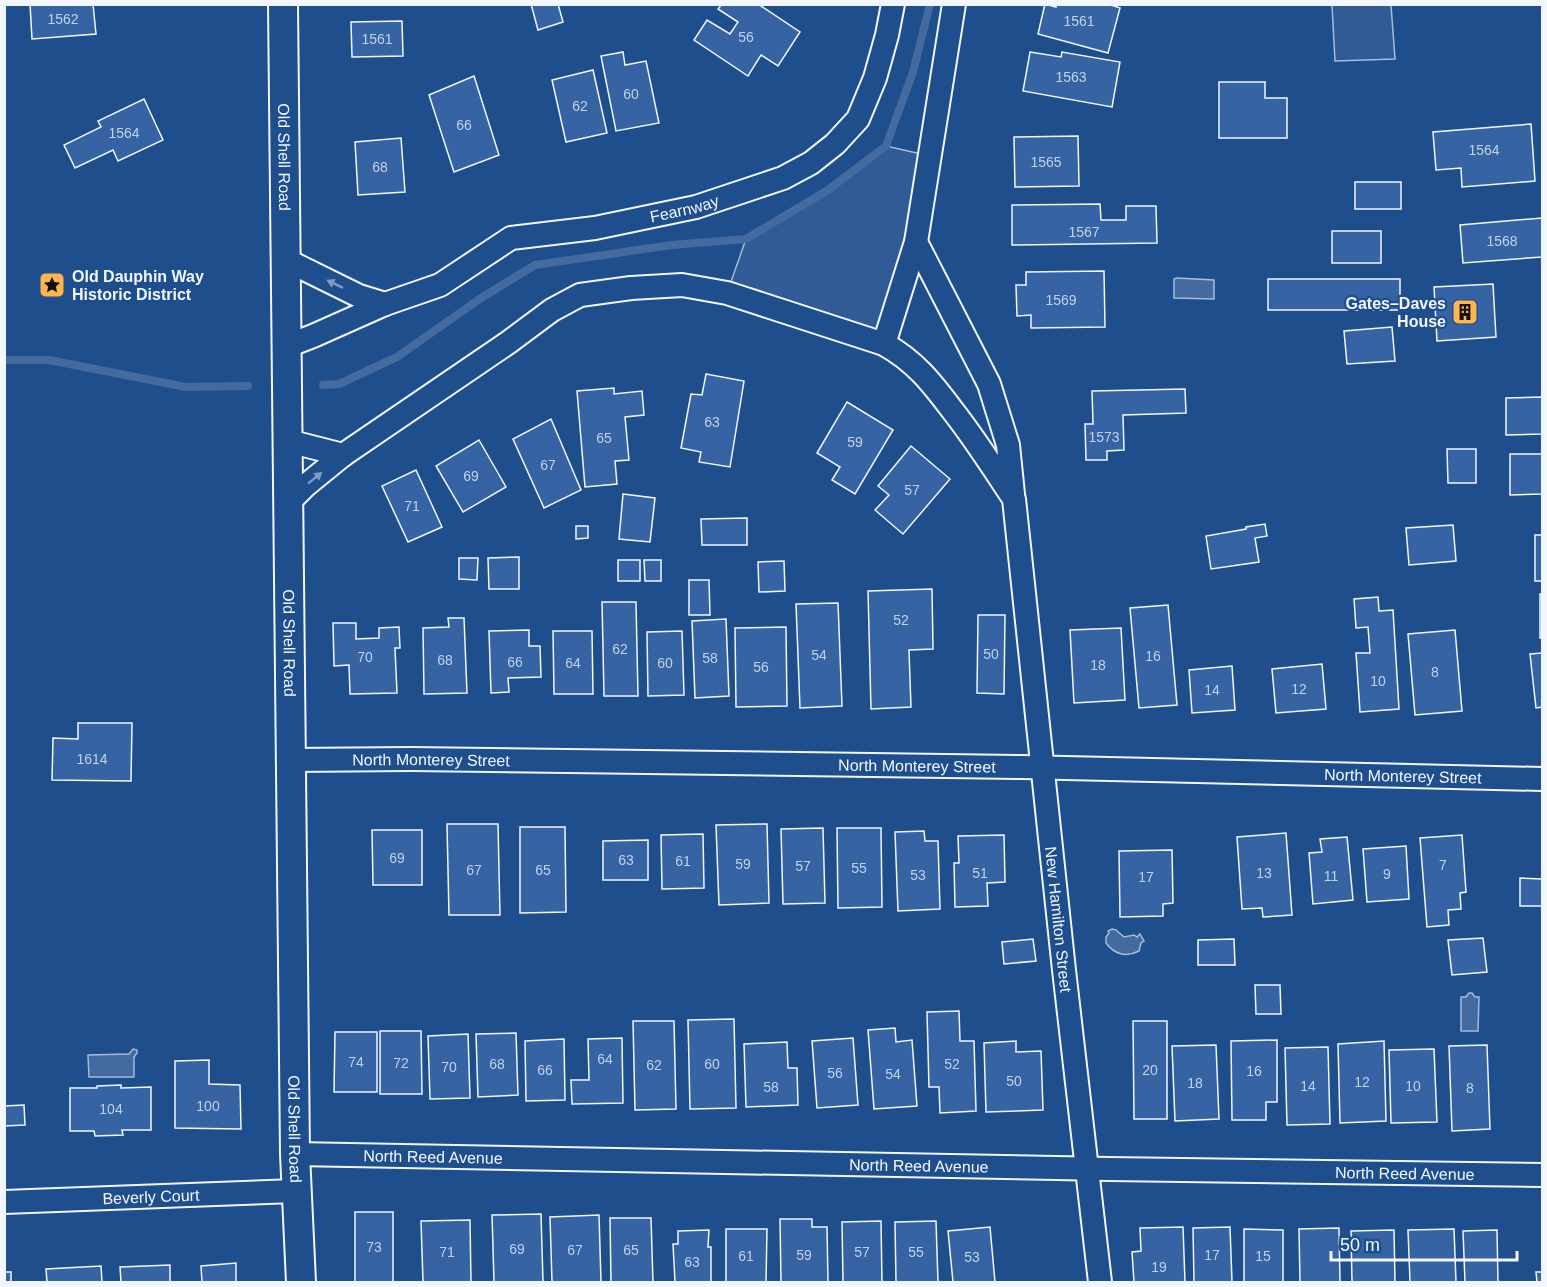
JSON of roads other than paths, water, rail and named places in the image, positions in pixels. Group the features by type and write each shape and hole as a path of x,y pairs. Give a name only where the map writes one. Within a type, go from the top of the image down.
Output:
{"street":[{"name":"Old Shell Road","path":"283,4 295,1154 301,1282"},
{"name":"Fearnway","path":"287,346 385,304 440,285 511,238 595,228 696,207 783,178 811,163 835,144 858,119 875,78 892,4"},
{"path":"884,344 916,242 954,4"},
{"path":"916,242 989,384 1008,445 1014,499"},
{"path":"286,260 359,296 385,304"},
{"path":"289,502 343,455 552,310 580,295 631,288 682,285 727,293 884,344 901,354 928,378 978,443 1014,499"},
{"path":"288,441 343,455"},
{"name":"New Hamilton Street","path":"1014,499 1100,1282"},
{"name":"North Monterey Street","path":"291,760 411,759 1043,768 1542,779"},
{"name":"North Reed Avenue","path":"295,1154 1542,1174"},
{"name":"Beverly Court","path":"4,1202 296,1191"}],"waterway":[{"path":"323,385 339,384 397,357 481,298 535,265 672,245 746,239 828,190 886,146 913,72 930,4"},
{"path":"4,360 49,360 186,387 248,386"}],"place":[{"name":"Old Dauphin Way Historic District","path":"52,285"},
{"name":"Gates–Daves House","path":"1465,312"}]}
